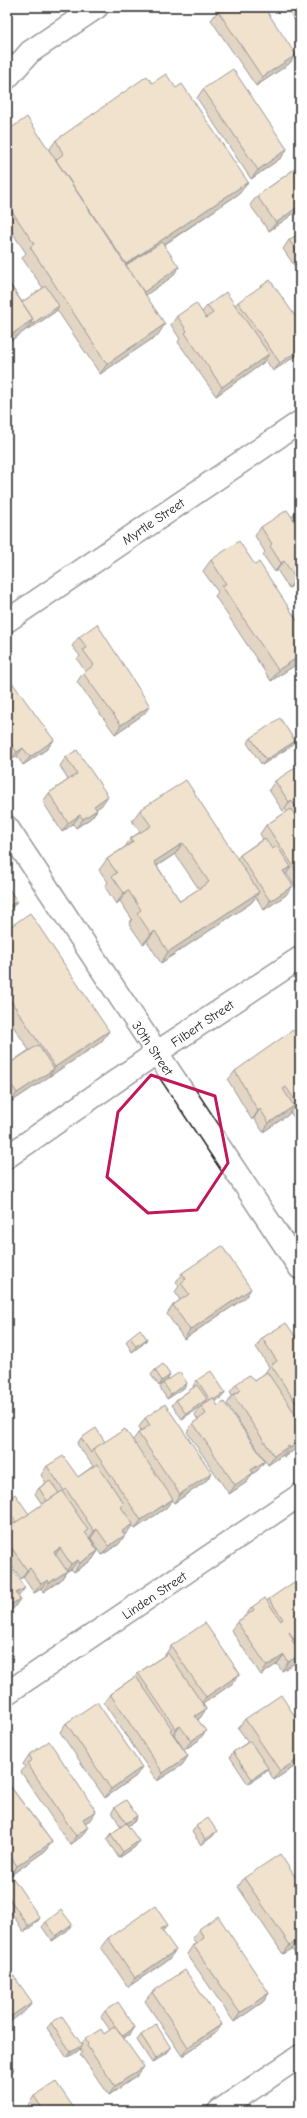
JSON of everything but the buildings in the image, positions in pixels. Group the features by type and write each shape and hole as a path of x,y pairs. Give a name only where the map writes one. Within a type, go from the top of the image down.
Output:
{"street":[{"path":"7,78 30,52 97,7"},
{"path":"7,55 30,52"},
{"name":"Myrtle Street","path":"7,621 300,422"},
{"name":"30th Street","path":"7,827 300,1268"},
{"name":"Filbert Street","path":"7,1157 156,1053 300,958"},
{"name":"Linden Street","path":"7,1693 300,1496"},
{"path":"219,2111 300,2056"}],"highlighted area":[{"path":"151,1075 215,1096 228,1163 197,1210 148,1213 107,1177 118,1112"}]}
